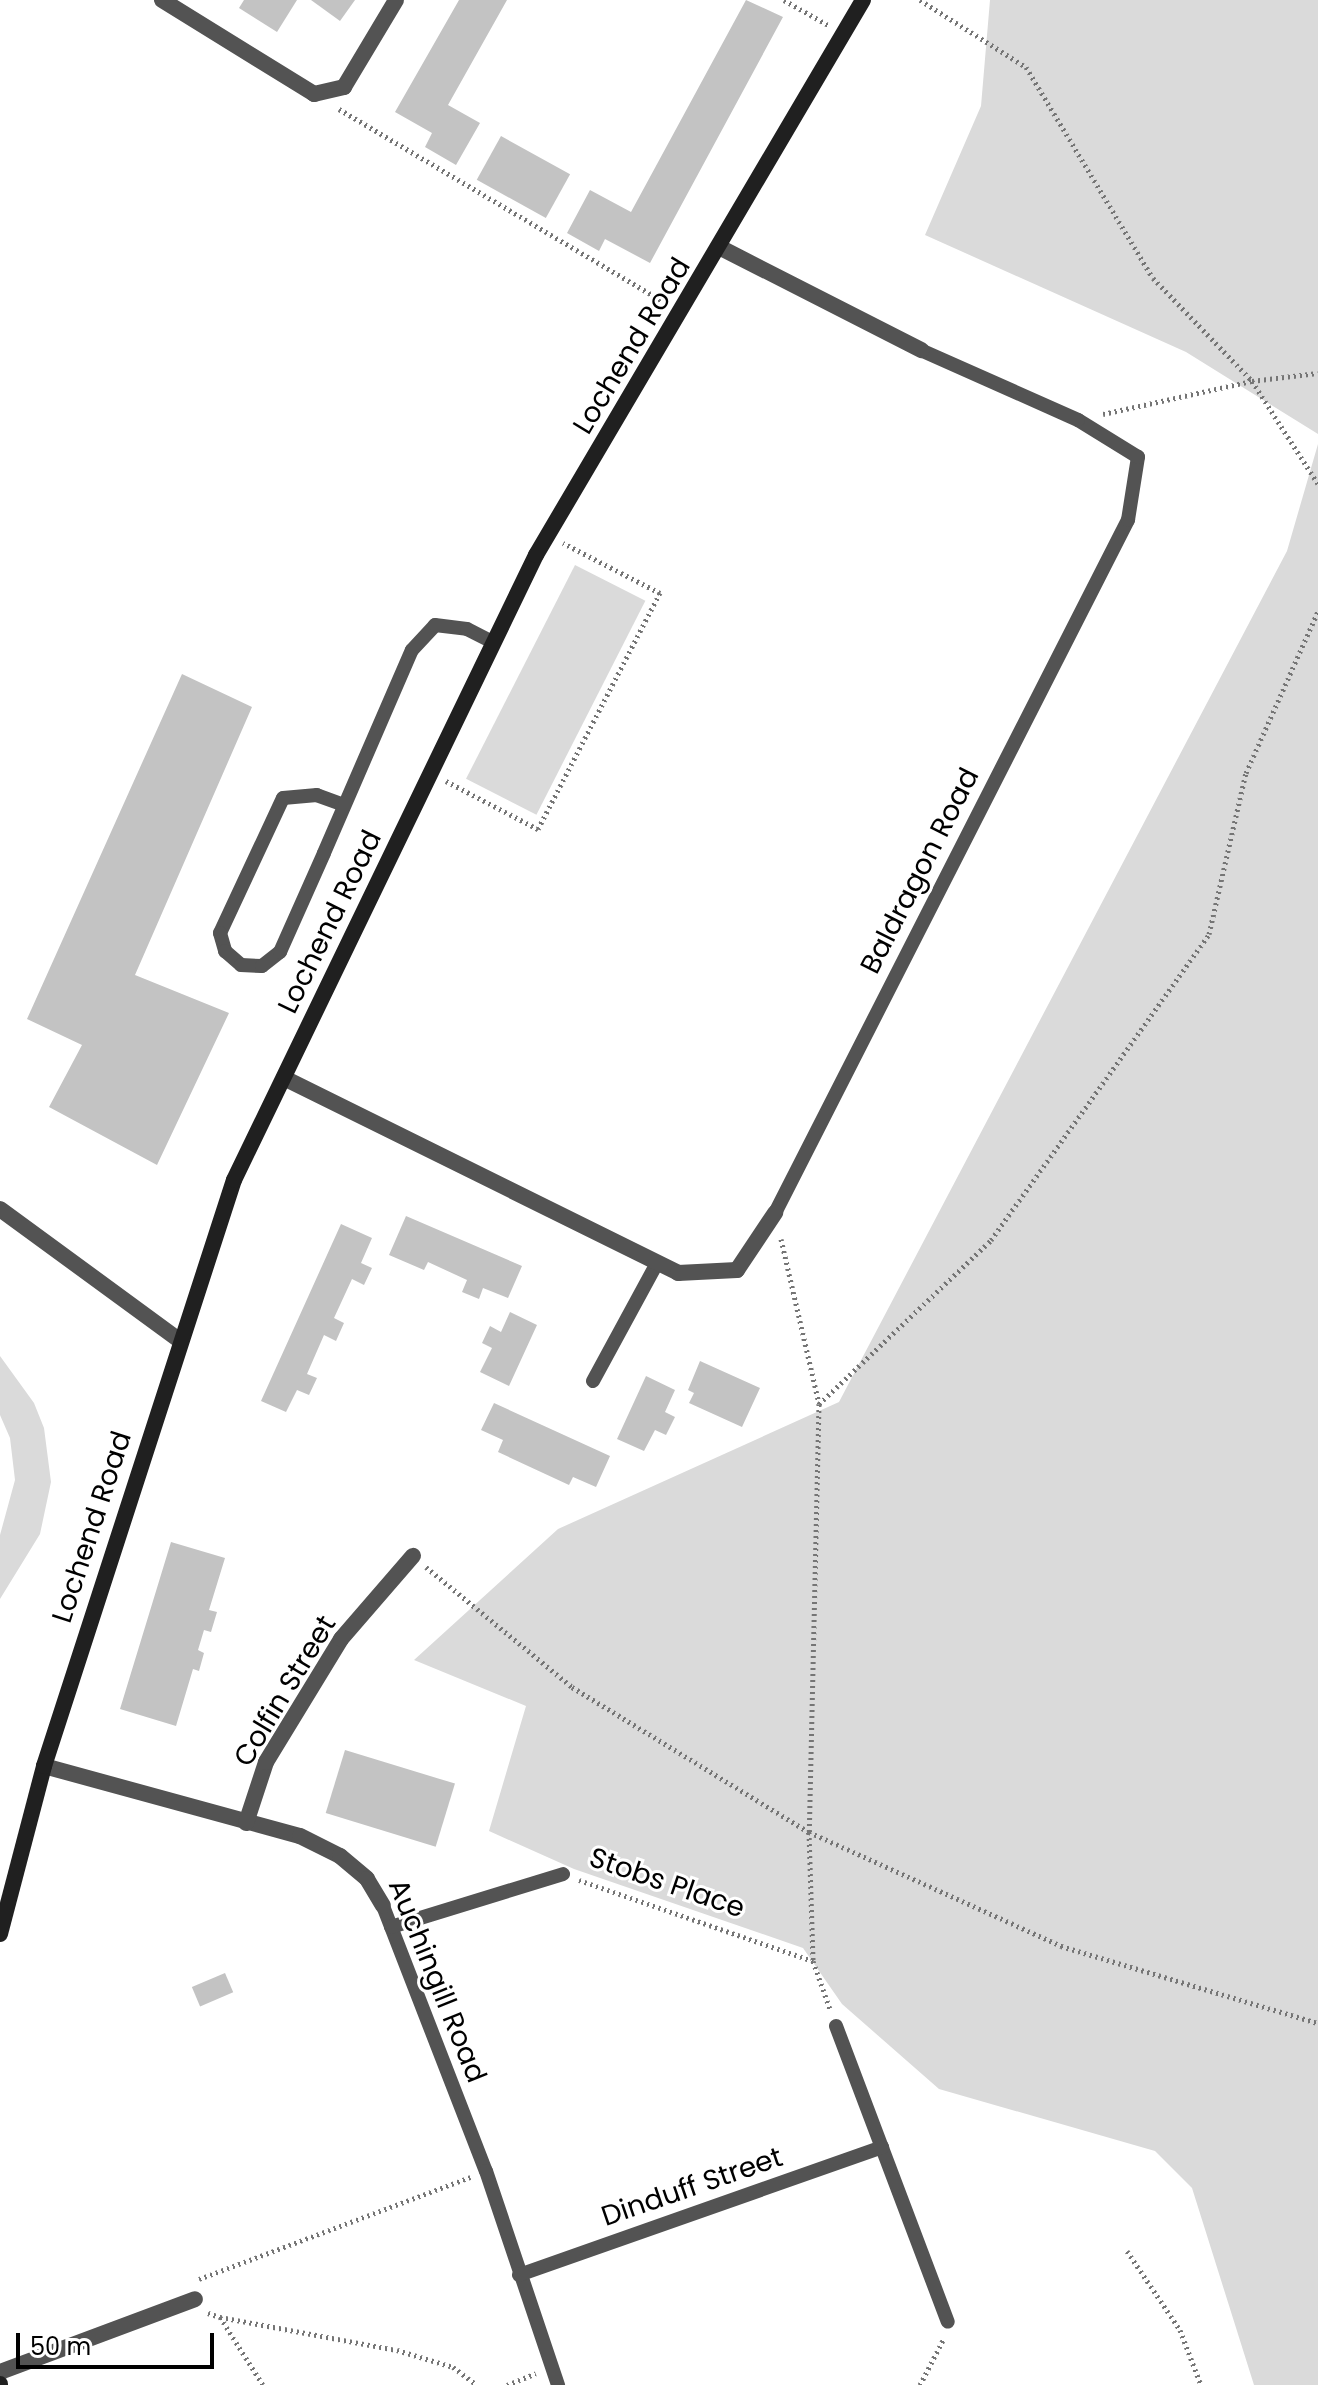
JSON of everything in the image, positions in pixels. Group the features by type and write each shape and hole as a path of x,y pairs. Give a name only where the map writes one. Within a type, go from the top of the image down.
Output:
{"street":[{"path":"162,0 314,94 344,87 396,0"},
{"name":"Lochend Road","path":"0,1934 44,1766 179,1340 234,1180 548,535 721,248 863,0"},
{"name":"Baldragon Road","path":"721,248 921,350"},
{"name":"Baldragon Road","path":"284,1078 678,1273 737,1270 775,1213"},
{"path":"0,1209 179,1340"},
{"name":"Colfin Street","path":"246,1823 266,1762 341,1639 413,1556"},
{"name":"Auchingill Road","path":"44,1766 300,1836 340,1856 367,1879 383,1906"},
{"path":"0,2372 195,2299"}],"lane":[{"name":"Baldragon Road","path":"775,1213 1128,520 1138,457 1078,420 921,350"},
{"path":"344,805 317,795 283,798 220,933 225,951 241,965 262,966 280,952 412,650 435,625 467,629 494,643"},
{"path":"593,1381 657,1263"},
{"name":"Stobs Place","path":"391,1927 563,1874"},
{"name":"Auchingill Road","path":"383,1906 486,2171 558,2385"},
{"path":"836,2026 948,2322"},
{"name":"Dinduff Street","path":"519,2275 882,2147"}],"path":[{"path":"784,0 845,34"},
{"path":"920,0 1026,67 1153,278 1252,381 1318,484"},
{"path":"314,94 682,313"},
{"path":"1078,420 1252,381 1318,373"},
{"path":"431,774 538,829 660,593 548,535"},
{"path":"819,1404 991,1240 1209,934 1246,773 1318,611"},
{"path":"775,1213 819,1404 809,1832 813,1961 836,2026"},
{"path":"413,1556 572,1687 809,1832 1061,1946 1318,2023"},
{"name":"Stobs Place","path":"563,1874 813,1961"},
{"path":"477,2385 453,2367 397,2350 220,2317 199,2310 195,2299 197,2280 486,2171"},
{"path":"1127,2251 1180,2330 1201,2385"},
{"path":"220,2317 263,2385"},
{"path":"920,2385 948,2322"},
{"path":"507,2385 552,2367"}],"shaded area":[{"path":"990,0 1318,0 1318,434 1186,352 925,235 981,106"},
{"path":"1318,444 1318,2385 1254,2385 1192,2188 1155,2151 939,2089 842,2004 803,1948 574,1869 489,1831 526,1706 414,1660 558,1529 839,1402 1287,551"},
{"path":"575,565 645,601 536,815 466,779"},
{"path":"0,1356 34,1403 44,1428 51,1482 40,1534 0,1599 0,1535 15,1480 10,1438 0,1415"}],"building":[{"path":"244,0 297,0 277,32 239,8"},
{"path":"311,0 355,0 340,21"},
{"path":"459,0 507,0 448,105 480,123 456,165 425,147 432,133 395,112"},
{"path":"746,0 783,17 650,263 605,239 599,251 567,233 590,190 631,212"},
{"path":"501,136 570,174 546,218 477,180"},
{"path":"182,674 252,707 135,975 229,1013 157,1165 49,1107 82,1045 27,1019"},
{"path":"406,1216 522,1266 508,1298 483,1288 479,1299 462,1292 467,1280 428,1262 424,1270 389,1255"},
{"path":"341,1224 372,1238 361,1263 372,1268 364,1285 352,1279 334,1318 344,1323 336,1341 324,1335 307,1374 317,1378 309,1395 297,1390 286,1412 261,1401"},
{"path":"510,1312 537,1325 509,1386 480,1372 492,1348 482,1343 490,1326 501,1332"},
{"path":"700,1361 760,1388 742,1427 689,1403 694,1393 688,1390"},
{"path":"646,1376 675,1390 665,1412 675,1417 666,1435 655,1430 644,1451 617,1439"},
{"path":"494,1403 610,1456 596,1487 573,1477 569,1485 498,1452 503,1440 481,1430"},
{"path":"171,1542 225,1558 209,1610 217,1612 211,1632 204,1630 198,1650 204,1653 199,1671 193,1669 176,1726 120,1709"},
{"path":"345,1750 455,1784 436,1847 326,1813"},
{"path":"225,1973 233,1992 200,2006 192,1987"}]}
